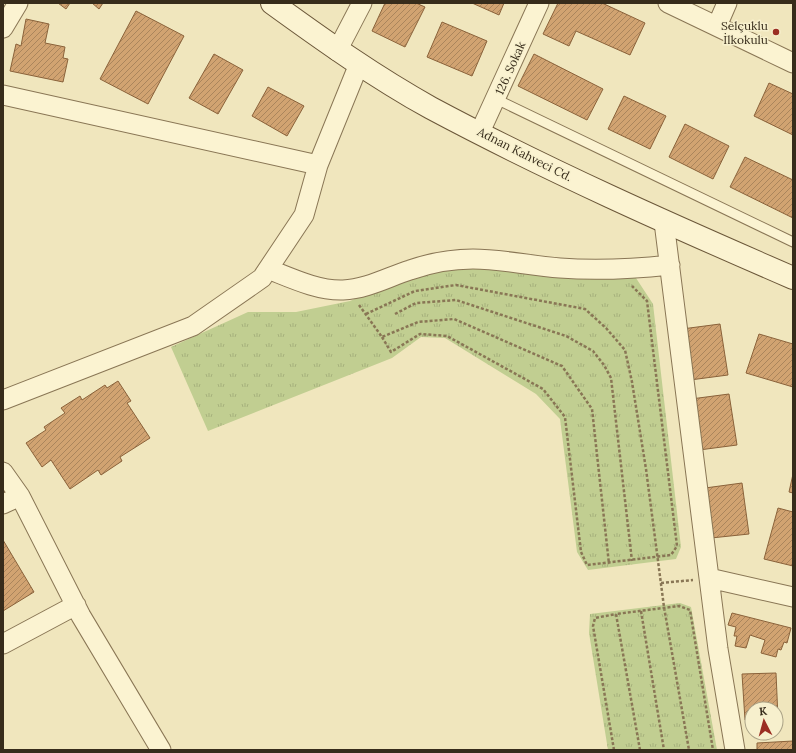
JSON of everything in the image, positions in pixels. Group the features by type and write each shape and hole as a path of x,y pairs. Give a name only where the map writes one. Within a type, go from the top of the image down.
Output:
{"street":[{"path":"3,28 18,3"},
{"name":"Adnan Kahveci Cd.","path":"272,3 337,51 431,107 621,203 793,278"},
{"path":"337,51 362,3"},
{"name":"126. Sokak","path":"480,132 539,3"},
{"path":"668,3 793,63"},
{"path":"717,26 727,3"},
{"path":"3,400 193,326 262,278 304,215 318,165 359,64"},
{"path":"3,95 318,165"},
{"path":"664,222 718,649 735,750"},
{"path":"268,269 297,280 335,290 343,290 364,287 426,265 458,260 474,259 561,268 608,270 670,265"},
{"path":"3,472 20,496 76,605 160,750"},
{"path":"3,504 20,496"},
{"path":"709,578 793,597"},
{"path":"3,644 76,605"}],"lane":[{"path":"496,99 793,242"}],"path":[{"path":"366,314 415,291 456,285 585,309 606,328 625,350 632,382 664,607 689,750"},
{"path":"365,300 358,303 392,352 420,334 447,336 543,389 565,417 581,552 588,565 609,564 671,555 677,546 647,301 632,286 625,285"},
{"path":"395,314 416,303 456,300 566,336 593,351 604,365 611,378 632,560"},
{"path":"382,337 418,322 454,319 562,366 592,409 609,564"},
{"path":"661,583 709,578"},
{"path":"614,750 593,626 595,618 679,606 690,610 713,750"},
{"path":"640,611 664,750"},
{"path":"616,614 640,750"}],"green space":[{"path":"470,267 636,278 653,304 681,547 676,559 588,570 577,552 560,419 536,394 445,338 421,337 392,358 208,431 171,347 248,312 296,312 350,301 421,270"},
{"path":"680,603 691,607 717,750 608,750 589,633 590,614"}],"building":[{"path":"58,3 70,3 66,9"},
{"path":"92,3 103,3 99,9"},
{"path":"385,3 416,3 425,7 405,47 372,31"},
{"path":"472,3 504,3 499,15"},
{"path":"558,3 602,3 645,23 630,55 576,31 569,46 543,34"},
{"path":"136,11 184,36 148,104 100,79"},
{"path":"26,19 49,24 45,43 65,47 63,58 68,59 63,82 10,71 16,44 21,46"},
{"path":"442,22 487,41 472,76 427,57"},
{"path":"214,54 243,70 218,114 189,98"},
{"path":"534,54 603,89 587,120 518,86"},
{"path":"769,83 793,94 793,135 754,116"},
{"path":"268,87 304,106 287,136 252,116"},
{"path":"624,96 666,116 650,149 608,129"},
{"path":"685,124 729,146 713,179 669,157"},
{"path":"745,157 793,180 793,218 730,187"},
{"path":"720,324 728,375 690,380 682,329"},
{"path":"759,334 793,344 793,387 746,373"},
{"path":"118,381 131,401 127,403 150,438 120,457 122,461 101,475 98,470 70,489 51,460 42,467 26,443 46,430 44,427 65,413 61,408 80,396 82,400 105,385 107,388"},
{"path":"729,394 737,445 699,450 691,399"},
{"path":"793,474 793,493 789,492"},
{"path":"742,483 749,534 711,538 705,488"},
{"path":"778,508 793,512 793,566 764,559"},
{"path":"3,540 34,592 3,611"},
{"path":"732,613 791,628 787,643 784,642 781,650 778,649 776,657 761,653 765,640 750,635 746,648 735,646 737,636 734,636 736,627 728,625"},
{"path":"776,673 777,701 744,701 744,705 742,674"},
{"path":"793,741 793,750 757,750 757,743"}],"place":[{"name":"Selçuklu İlkokulu","path":"776,32"}]}
